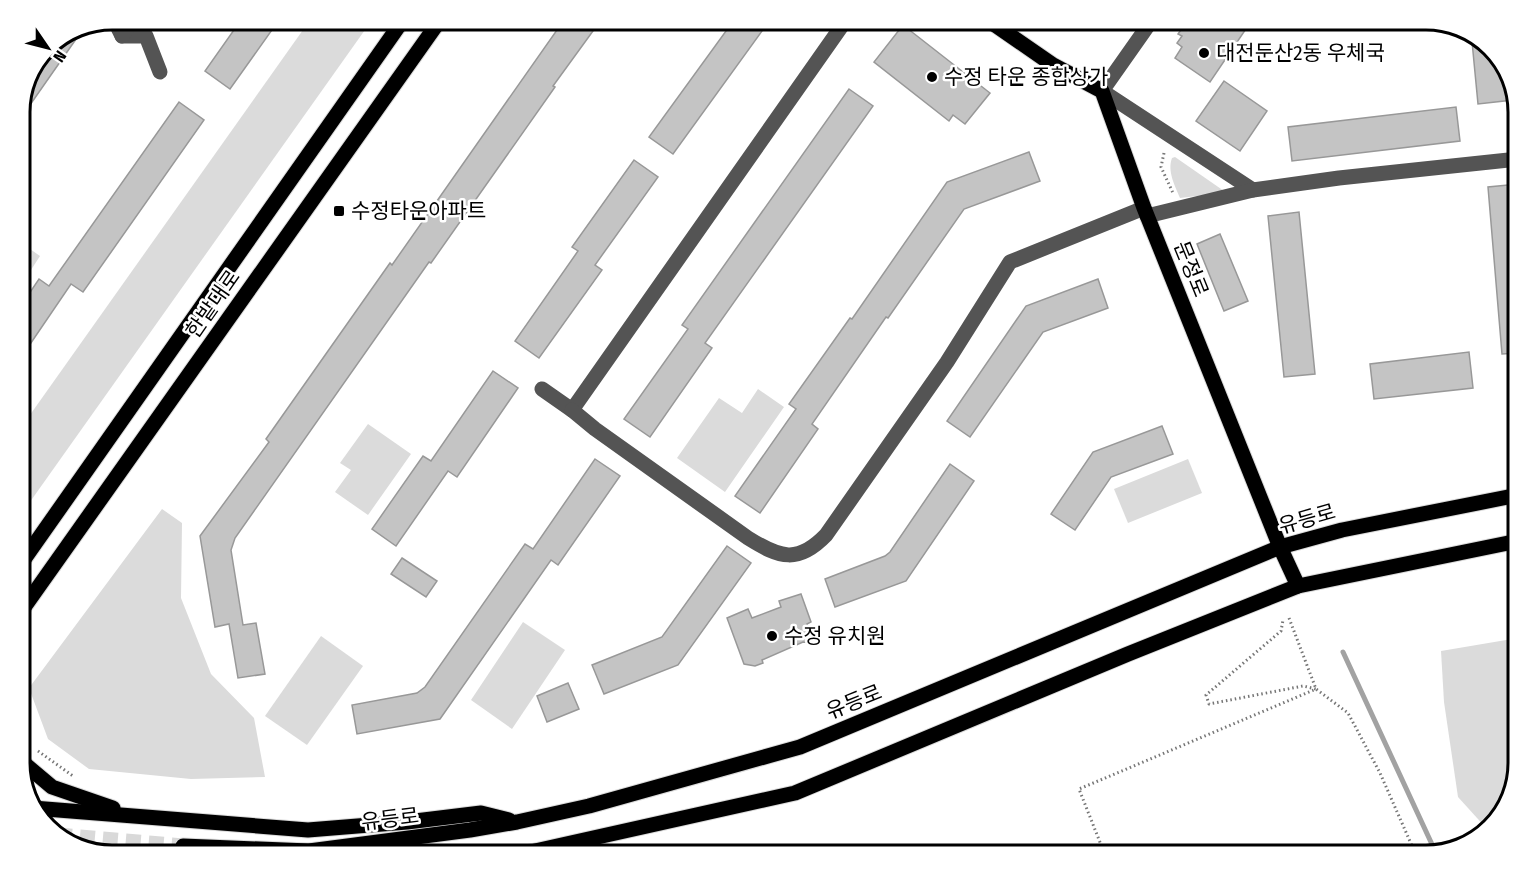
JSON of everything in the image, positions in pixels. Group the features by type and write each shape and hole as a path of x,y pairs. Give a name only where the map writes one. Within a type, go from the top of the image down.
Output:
{"main road":[{"name":"한밭대로","path":"30,551 396,30"},
{"name":"한밭대로","path":"30,599 433,30"},
{"path":"1002,30 1053,65 1102,91"},
{"name":"문정로","path":"1102,91 1146,212 1280,547 1298,586"},
{"name":"유등로","path":"346,845 518,822 589,806 800,747 1280,547 1342,530 1508,497"},
{"path":"563,845 795,793 1128,654 1298,586 1508,543"},
{"path":"30,762 52,787 93,802 151,818"},
{"path":"44,809 308,830 481,813 518,822"}],"street":[{"path":"119,30 122,36"},
{"path":"122,36 126,30"},
{"path":"572,410 839,30"},
{"path":"1145,30 1102,91 1253,190"},
{"path":"122,36 146,36 160,72"},
{"path":"542,389 748,538 764,548 791,556 814,547 826,535 947,362 1010,262 1146,212 1253,190 1339,178 1444,169 1508,160"}],"path":[{"path":"1164,153 1159,168 1176,199"},
{"path":"1289,618 1316,690"},
{"path":"1283,620 1281,631 1206,695 1209,704 1303,686 1316,690 1348,713 1380,773 1412,845"},
{"path":"1101,845 1079,789 1316,690"}],"shaded area":[{"path":"303,30 365,30 30,502 30,415"},
{"path":"1175,157 1224,191 1223,193 1180,198 1171,173 1172,158"},
{"path":"30,249 40,256 30,272"},
{"path":"758,389 784,407 725,492 677,458 719,398 742,413"},
{"path":"368,424 411,454 368,515 335,492 351,470 340,463"},
{"path":"1188,459 1202,493 1128,523 1114,489"},
{"path":"162,509 182,523 181,598 211,674 254,718 265,777 191,779 89,769 48,739 30,687"},
{"path":"523,622 565,650 512,729 471,700"},
{"path":"321,636 363,666 307,745 265,716"},
{"path":"1508,640 1507,774 1502,795 1482,823 1458,797 1444,702 1441,651"}],"building":[{"path":"234,30 272,30 230,89 205,71"},
{"path":"557,30 594,30 235,538 231,550 243,625 256,623 265,674 238,678 229,624 215,627 200,536 269,442 266,439 390,263 392,265"},
{"path":"727,30 763,30 673,154 649,137"},
{"name":"수정 타운 종합상가","path":"899,30 909,30 990,93 965,124 953,115 949,121 874,62"},
{"name":"대전둔산2동 우체국","path":"1181,30 1245,30 1210,82 1175,58 1182,47 1177,43 1182,36 1178,34"},
{"path":"77,38 30,105 38,75 47,62 58,50"},
{"path":"1472,45 1488,58 1500,75 1507,101 1478,104"},
{"path":"1224,81 1267,111 1240,151 1196,121"},
{"path":"849,89 873,106 705,343 712,348 650,437 624,419 688,329 682,325"},
{"path":"179,102 204,120 83,292 71,284 30,344 30,292 39,279 49,286"},
{"path":"1456,107 1460,141 1292,161 1288,127"},
{"path":"1029,152 1040,181 964,209 812,424 818,429 760,513 735,496 796,409 789,404 850,318 852,319 947,182"},
{"path":"634,160 658,177 595,265 602,270 539,358 515,341 578,251 572,247"},
{"path":"1508,185 1508,354 1502,354 1488,187"},
{"path":"1299,212 1315,374 1284,377 1268,216"},
{"path":"1220,234 1248,301 1224,311 1197,244"},
{"path":"1098,279 1108,308 1043,332 970,437 947,421 1026,306"},
{"path":"1469,352 1473,388 1374,399 1370,364"},
{"path":"493,371 518,388 457,477 448,471 396,546 372,529 423,456 431,461"},
{"path":"1162,426 1173,454 1111,477 1075,530 1051,514 1093,452"},
{"path":"595,459 620,476 558,565 551,560 440,719 357,734 352,705 417,693 425,687 525,544 533,549"},
{"path":"950,464 974,481 906,581 835,607 825,579 890,552"},
{"path":"727,546 751,563 678,665 604,694 592,665 662,637"},
{"path":"402,558 437,581 426,597 391,574"},
{"name":"수정 유치원","path":"801,594 811,622 807,624 813,643 803,642 762,660 763,663 755,666 744,664 727,618 748,609 752,618 781,607 779,601"},
{"path":"568,683 579,709 547,722 537,696"}],"waterway":[{"path":"1343,652 1432,844"}],"tunnel":[{"path":"76,837 172,845"}],"place":[{"name":"대전둔산2동 우체국","path":"1204,53"},
{"name":"수정 타운 종합상가","path":"932,77"},
{"name":"수정타운아파트","path":"339,211"},
{"name":"수정 유치원","path":"772,636"}]}
